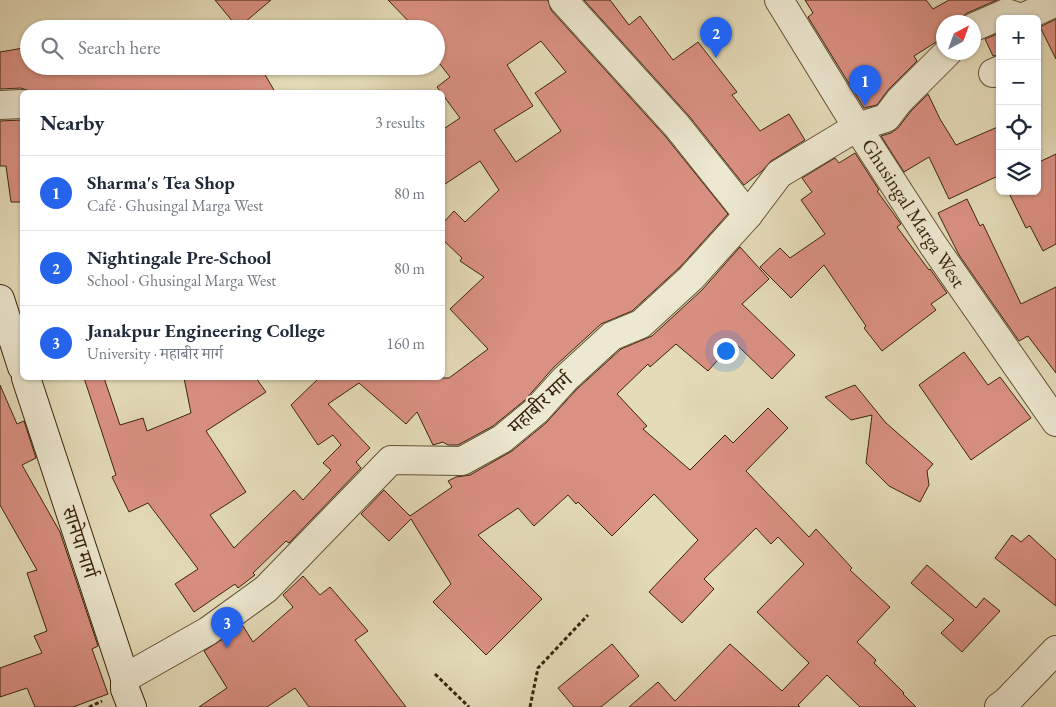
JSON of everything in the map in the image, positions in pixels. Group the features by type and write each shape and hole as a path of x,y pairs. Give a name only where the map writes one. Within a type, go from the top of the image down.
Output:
{"street":[{"path":"563,0 677,126 748,215"},
{"name":"Ghusingal Marga West","path":"779,0 857,127 933,245 1056,422"},
{"path":"1028,15 1056,2"},
{"path":"981,24 996,17"},
{"name":"महाबीर मार्ग","path":"125,678 208,631 266,589 391,460 462,460 502,439 536,411 565,379 612,336 641,324 691,278 748,215 779,174 857,127 886,118 899,101 940,60"},
{"path":"0,105 20,104"},
{"path":"0,299 20,361"},
{"name":"सानेपा मार्ग","path":"27,380 125,678 125,689 132,707"},
{"path":"998,707 1006,702 1056,650"}],"path":[{"path":"530,707 538,668 588,615"},
{"path":"435,674 469,707"}],"building":[{"path":"215,0 271,0 247,20 231,20"},
{"path":"388,0 548,0 551,10 665,136 728,214 680,267 632,311 601,324 554,367 525,400 493,426 458,445 448,445 443,442 433,445 417,412 406,424 359,383 328,404 370,448 356,462 361,468 289,543 286,541 253,573 255,575 238,588 235,584 194,612 175,584 198,569 148,503 129,512 112,477 116,475 85,380 105,380 120,425 143,418 147,431 191,413 184,380 257,380 266,392 206,431 246,492 210,515 234,548 294,490 303,500 331,470 323,463 341,445 333,435 318,445 291,405 317,380 445,380 445,378 449,378 488,349 450,309 484,277 460,261 462,258 445,242 445,221 454,211 465,222 499,190 480,161 445,184 445,128 460,118 445,98 445,90 439,90 437,87 450,77 445,71 445,20 407,20","holes":["541,41 566,72 535,93 561,131 516,162 494,130 533,106 507,65"]},
{"path":"584,0 610,0 629,25 640,16 673,60 698,42 737,92 732,95 760,131 789,114 805,140 771,161 744,185 689,116"},
{"path":"805,0 926,0 933,9 949,0 997,0 964,15 936,15 936,42 914,56 917,61 888,90 877,105 864,108 808,17 813,13"},
{"path":"1056,19 1056,59 1041,29 1041,26"},
{"path":"996,35 996,56 993,56 985,39"},
{"path":"20,49 20,75 265,75 274,90 0,89 0,52"},
{"path":"928,94 940,119 956,145 996,128 996,177 949,199 929,157 904,172 881,136 891,133 898,128"},
{"path":"20,120 20,202 11,202 6,166 0,166 0,121"},
{"path":"855,153 879,190 877,191 901,224 897,227 947,293 931,304 936,310 882,351 864,328 866,326 824,265 791,298 760,267 780,248 790,258 825,234 801,200 812,192 802,178 835,158 839,163"},
{"path":"1056,154 1056,244 1043,251 1030,226 1026,228 1010,195 1041,195 1041,161"},
{"path":"967,199 980,226 983,224 1021,304 1056,287 1056,373 1028,336 1019,341 959,255 938,213"},
{"path":"740,247 769,279 742,304 795,355 772,379 734,342 708,371 676,344 650,367 648,364 617,394 647,426 643,429 690,470 725,435 733,443 768,408 788,428 746,471 809,537 816,529 852,568 850,570 890,607 857,642 876,660 874,663 916,707 860,707 827,675 798,705 800,707 629,707 658,682 675,701 730,644 782,691 809,663 757,612 804,564 778,537 771,544 756,528 704,579 714,589 682,623 649,592 698,540 654,494 612,536 578,502 576,504 568,495 534,526 518,508 478,535 542,599 486,655 433,602 451,584 411,519 389,541 361,514 384,490 410,516 452,487 448,481 456,477 470,475 512,451 546,423 576,390 621,349 652,336 702,290"},
{"path":"964,352 988,385 1000,377 1031,418 971,460 919,385"},
{"path":"0,385 17,424 24,421 36,458 22,465 60,532 98,646 92,649 108,694 73,707 35,707 27,688 0,697 0,668 42,653 34,636 47,631 27,573 37,570 0,505"},
{"path":"855,385 886,423 933,464 927,471 929,485 920,502 889,486 866,463 872,415 851,420 825,397"},
{"path":"1012,535 1021,542 1029,535 1056,560 1056,606 995,558"},
{"path":"927,565 976,608 984,598 1000,611 962,652 941,633 954,620 911,583"},
{"path":"303,576 320,595 330,587 368,631 355,640 406,707 309,707 295,688 267,707 199,707 227,688 204,651 243,626 253,642 293,607 283,595"},
{"path":"612,644 639,676 601,707 574,707 558,688"}],"place":[{"name":"Nightingale Pre-School","path":"716,58"},
{"name":"Sharma's Tea Shop","path":"865,106"},
{"name":"Janakpur Engineering College","path":"227,648"}]}
